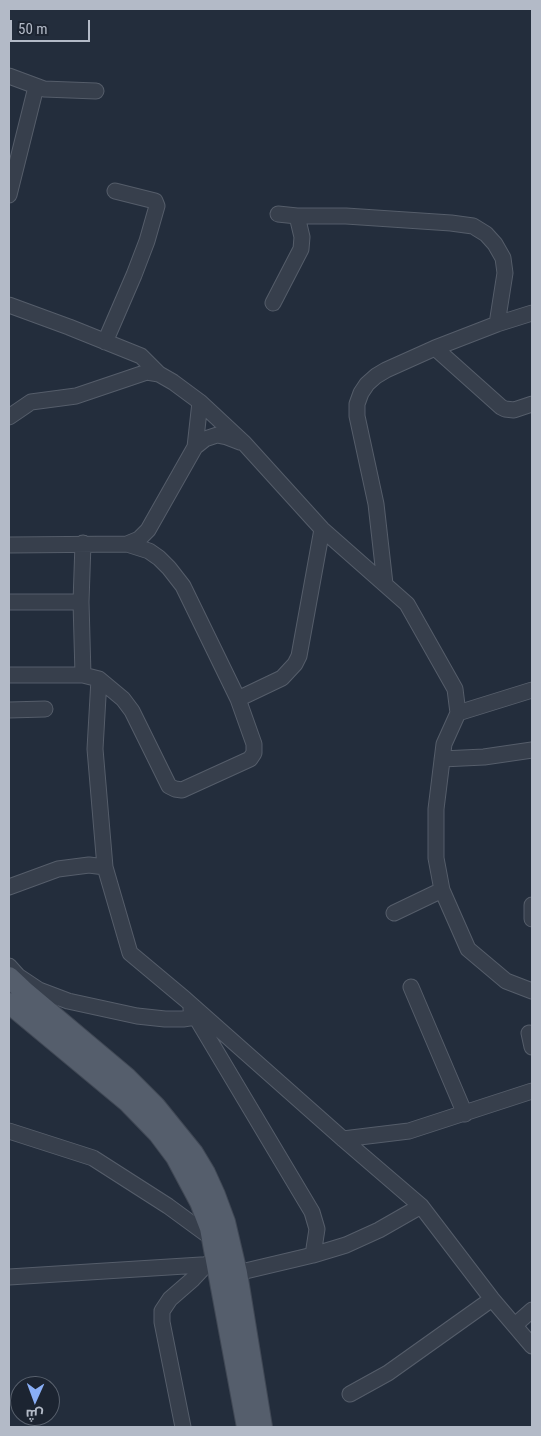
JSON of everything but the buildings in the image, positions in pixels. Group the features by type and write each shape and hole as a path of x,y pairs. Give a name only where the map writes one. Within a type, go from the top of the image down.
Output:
{"main road":[{"path":"9,977 126,1078 155,1106 194,1153 219,1204 225,1222 237,1273 262,1427"},
{"path":"9,1003 128,1102 158,1133 176,1157 200,1202 213,1239 212,1264 247,1427"}],"street":[{"path":"9,76 44,89 96,90"},
{"path":"9,195 36,87"},
{"path":"105,342 147,241 157,206 155,201 114,191"},
{"path":"278,214 346,216 473,226 486,234 495,244 503,258 505,273 498,324"},
{"path":"273,303 301,249 302,237 297,216"},
{"path":"9,305 141,356 159,374 200,402 244,443 322,529 407,604 455,689 458,713 444,744 436,809 436,858 442,890 468,949 506,981 532,991"},
{"path":"385,584 376,504 360,430 357,404 361,393 376,376 386,370 435,348 532,313"},
{"path":"435,348 501,407 514,410 532,404"},
{"path":"9,416 31,402 76,396 147,372 159,374"},
{"path":"127,544 139,539 148,530 194,447 200,402"},
{"path":"194,447 205,439 217,435 227,436 244,443"},
{"path":"238,699 282,678 295,664 299,656 322,529"},
{"path":"83,543 83,675"},
{"path":"9,545 127,544 149,551 159,558 183,586 238,699 254,744 254,753 250,759 182,790 175,789 169,786 132,711 123,699 99,679 83,675 9,675"},
{"path":"9,602 82,602"},
{"path":"99,679 96,748 105,867 130,953 186,999 199,1016 312,1212 317,1228 313,1255"},
{"path":"458,713 532,690"},
{"path":"9,710 45,710"},
{"path":"442,759 484,758 532,750"},
{"path":"9,887 58,869 89,865 105,867"},
{"path":"394,913 442,890"},
{"path":"532,905 532,919"},
{"path":"9,966 18,976 39,990 68,1001 137,1016 183,1019 199,1016"},
{"path":"411,988 465,1114"},
{"path":"199,1016 421,1206 492,1299 532,1346"},
{"path":"343,1140 409,1131 532,1091"},
{"path":"9,1131 92,1158 168,1206 213,1239"},
{"path":"237,1273 313,1255 346,1244 379,1230 421,1206"},
{"path":"9,1277 212,1264"},
{"path":"183,1427 162,1322 162,1311 170,1299 212,1264"},
{"path":"350,1394 388,1373 492,1299"},
{"path":"515,1325 532,1310"}]}
